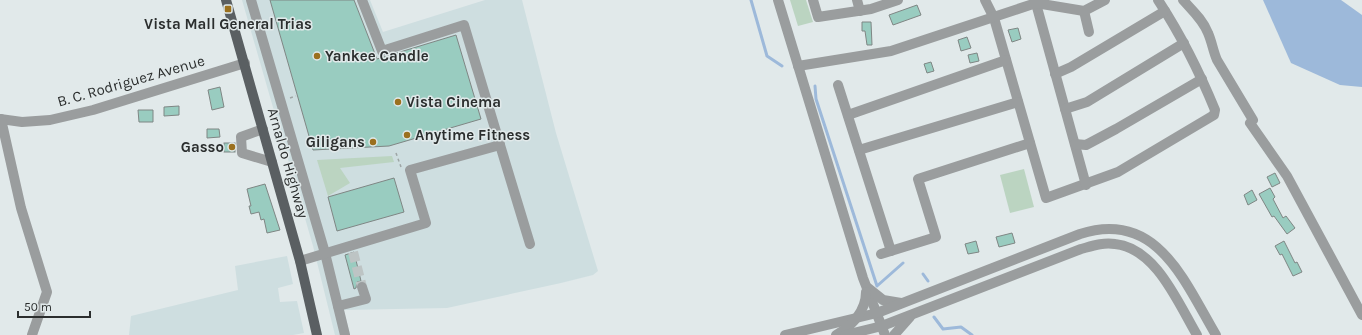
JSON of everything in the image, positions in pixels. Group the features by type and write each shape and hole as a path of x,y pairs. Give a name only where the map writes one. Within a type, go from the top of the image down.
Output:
{"main road":[{"name":"Arnaldo Highway","path":"226,0 300,261 317,335"}],"street":[{"path":"251,0 325,253 346,335"},
{"path":"362,0 382,51 464,25 530,244"},
{"path":"778,0 866,286 883,330"},
{"path":"813,0 818,17 860,11 898,0"},
{"path":"857,0 860,11"},
{"path":"985,0 994,18 1046,198 1086,185 1118,172 1214,114 1215,110 1202,79 1184,43 1158,0"},
{"path":"798,66 885,52 994,18 1036,2 1084,12 1105,0"},
{"path":"1183,0 1203,23 1209,34 1217,60 1252,120 1250,123 1287,176 1362,315"},
{"path":"1036,2 1054,74 1086,185"},
{"path":"1054,74 1071,67 1165,11"},
{"path":"1084,12 1088,32"},
{"path":"1064,109 1087,102 1184,43"},
{"path":"848,115 1006,60"},
{"name":"B. C. Rodriguez Avenue","path":"0,119 22,122 50,120 93,110 245,63"},
{"path":"1075,144 1086,145 1202,79"},
{"path":"838,86 891,251"},
{"path":"859,150 1018,102"},
{"path":"0,119 21,208 47,292 32,335"},
{"path":"263,129 242,137 242,153 272,162"},
{"path":"881,254 936,237 918,179 1030,143"},
{"path":"300,261 325,253 352,249 426,223 410,170 500,145"},
{"path":"786,335 877,313 1080,234 1099,229 1113,228 1139,234 1154,244 1180,274 1216,335"},
{"path":"846,335 883,330 913,314 1081,249 1104,244 1115,244 1136,251 1155,267 1197,335"},
{"path":"866,286 883,300 903,303"},
{"path":"836,335 861,313 866,303 866,286"},
{"path":"338,306 366,299 362,287"},
{"path":"894,335 898,328 913,314"},
{"path":"846,335 867,335"}],"path":[{"path":"396,153 400,167 410,170"}],"shaded area":[{"name":"Vista Mall General Trias","path":"242,0 370,0 383,32 485,0 522,0 556,133 598,271 593,275 561,283 447,308 344,310 350,335 335,335 313,246"},
{"path":"287,256 293,284 278,288 280,302 297,301 304,333 293,335 129,335 131,316 238,290 235,266"}],"green space":[{"path":"790,0 806,0 813,22 798,26"},
{"path":"392,156 394,162 340,168 350,183 328,196 317,160"},
{"path":"1024,169 1034,207 1010,213 1000,175"}],"water":[{"path":"1263,0 1341,0 1362,15 1362,87 1340,85 1291,63"}],"building":[{"path":"270,0 354,0 377,59 456,35 481,119 389,146 313,150"},
{"path":"917,5 921,15 893,25 889,15"},
{"path":"862,22 871,22 872,45 867,45 865,31 862,31"},
{"path":"1018,28 1021,39 1012,42 1008,30"},
{"path":"967,37 971,48 961,51 958,40"},
{"path":"977,53 979,61 970,63 968,55"},
{"path":"931,62 934,71 927,73 924,64"},
{"path":"220,87 224,107 212,110 208,90"},
{"path":"179,106 179,115 164,116 164,107"},
{"path":"138,110 153,110 153,122 139,122"},
{"path":"207,129 219,129 220,137 207,138"},
{"name":"Gasso","path":"224,143 235,143 235,152 224,152"},
{"path":"1275,173 1280,183 1272,187 1267,177"},
{"path":"394,178 404,212 337,231 328,197"},
{"path":"265,184 280,230 267,233 264,219 261,220 259,212 251,214 249,206 251,206 247,189"},
{"path":"1270,188 1275,197 1273,199 1283,218 1286,216 1295,228 1287,234 1274,216 1272,217 1259,194"},
{"path":"1252,190 1257,200 1248,205 1244,195"},
{"path":"1012,233 1015,243 999,247 996,237"},
{"path":"976,241 979,252 968,254 965,244"},
{"path":"1284,241 1295,263 1297,262 1302,272 1293,276 1282,254 1280,255 1275,246"},
{"path":"354,252 361,281 357,282 356,288 354,289 345,255"}],"waterway":[{"path":"751,0 767,56 782,66"},
{"path":"815,86 816,99 877,286 903,263"},
{"path":"923,274 928,281"},
{"path":"934,317 943,329 961,327 972,335"}],"tunnel":[{"path":"353,252 362,287"}],"place":[{"name":"Vista Mall General Trias","path":"228,9"},
{"name":"Yankee Candle","path":"317,56"},
{"name":"Vista Cinema","path":"398,102"},
{"name":"Anytime Fitness","path":"407,135"},
{"name":"Giligans","path":"373,142"},
{"name":"Gasso","path":"232,147"}]}
